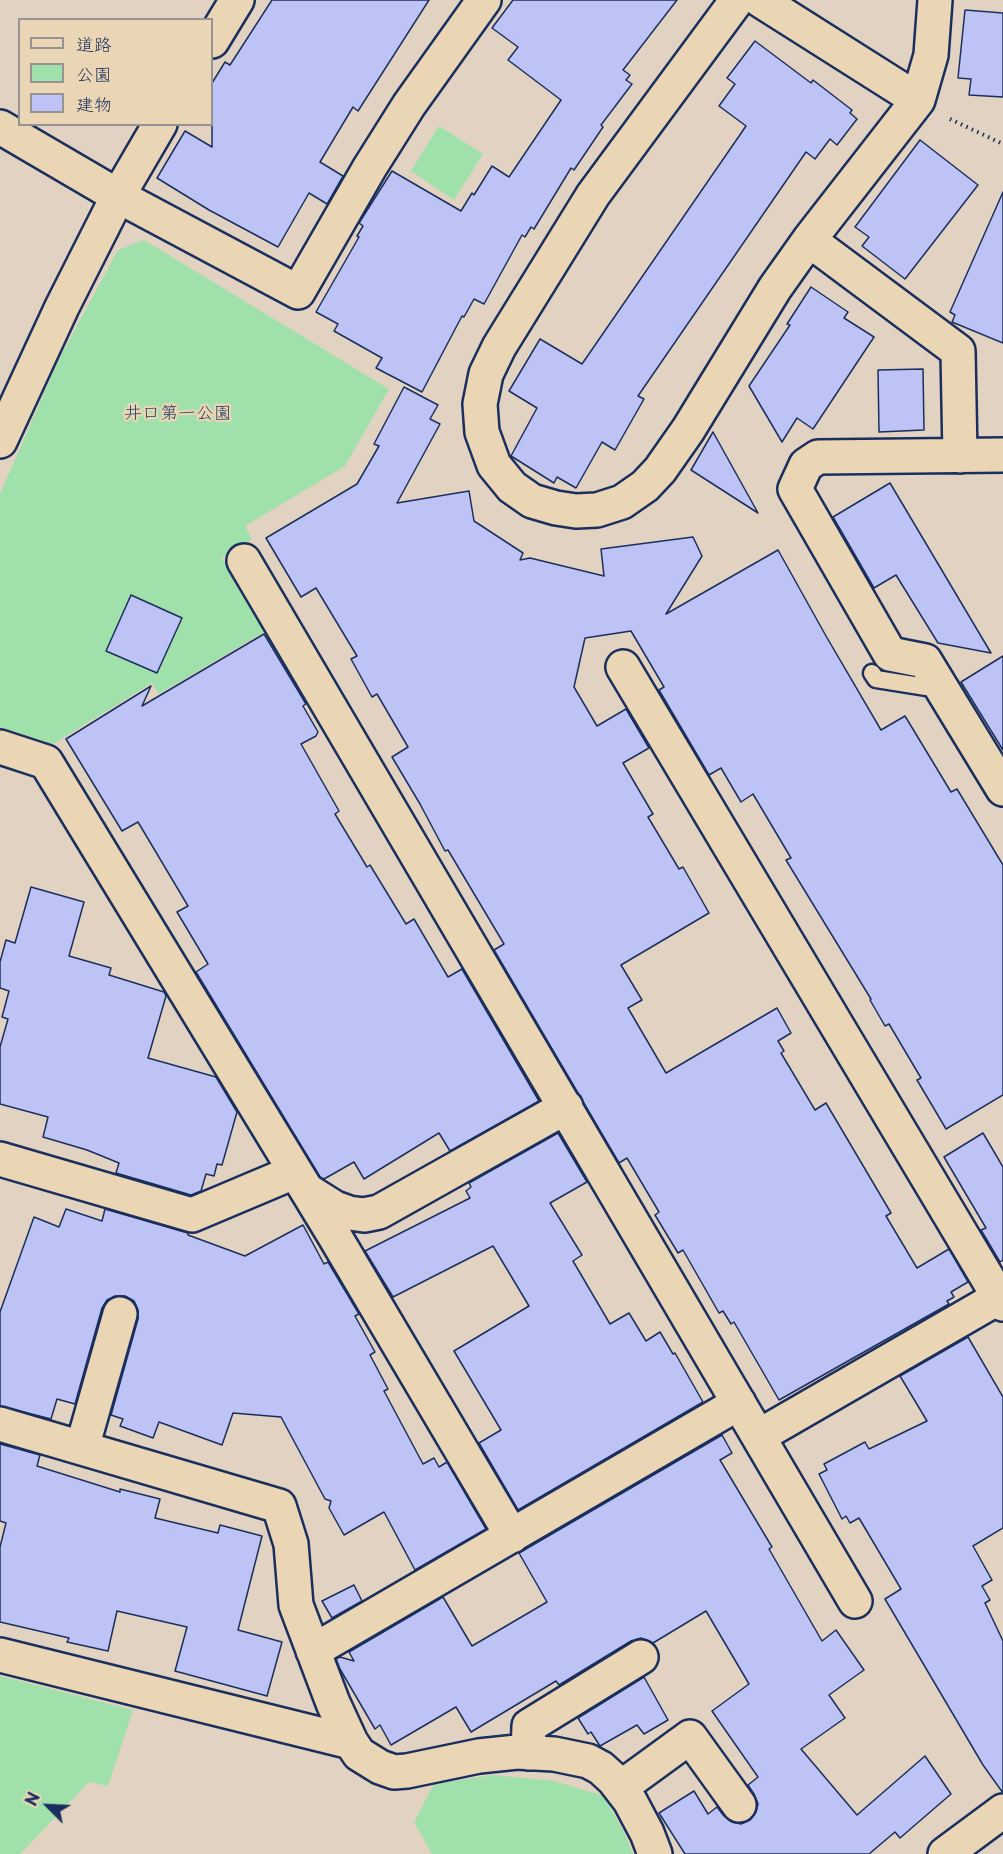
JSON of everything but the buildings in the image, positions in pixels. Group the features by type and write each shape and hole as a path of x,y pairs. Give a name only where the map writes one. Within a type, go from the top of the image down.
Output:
{"street":[{"path":"213,39 237,0"},
{"path":"0,127 118,196 298,292 370,167 409,105 484,0"},
{"path":"737,0 593,195 499,347 486,374 480,404 482,432 494,465 512,486 532,501 576,511 597,510 622,502 645,486 660,470 688,430 775,288 809,240 931,108 931,55 935,0"},
{"path":"760,0 931,108"},
{"path":"0,441 62,307 118,196 159,126"},
{"path":"809,240 958,351 960,456"},
{"path":"1003,455 818,457 806,465 795,489 891,654 925,661 1003,789"},
{"path":"244,561 855,1601"},
{"path":"622,667 1002,1299 759,1436"},
{"path":"0,747 46,762 334,1235 512,1536"},
{"path":"299,1180 335,1208 364,1215 379,1212 566,1107"},
{"path":"0,1159 192,1215 299,1180"},
{"path":"82,1448 120,1314"},
{"path":"313,1651 739,1403"},
{"path":"0,1424 279,1506 291,1544 296,1605 351,1742 359,1754 380,1767 394,1772 407,1772 479,1756 528,1753 554,1754 588,1761 601,1768 620,1788 647,1833 655,1854"},
{"path":"0,1655 351,1742"},
{"path":"528,1753 529,1725 641,1657"},
{"path":"620,1788 690,1737 739,1805"},
{"path":"945,1854 1003,1811"}],"lane":[{"path":"872,674 876,679 926,687 936,680"}],"path":[{"path":"931,108 1003,144"}],"green space":[{"path":"439,126 483,154 454,200 411,171"},
{"name":"井口第一公園","path":"144,240 389,389 345,466 245,526 252,539 222,558 264,632 159,694 152,683 53,744 0,727 0,494 58,361 118,250"},
{"path":"0,1676 133,1710 108,1786 89,1782 20,1854 0,1854"},
{"path":"493,1775 554,1781 604,1796 633,1854 432,1854 414,1822 434,1784"}]}
